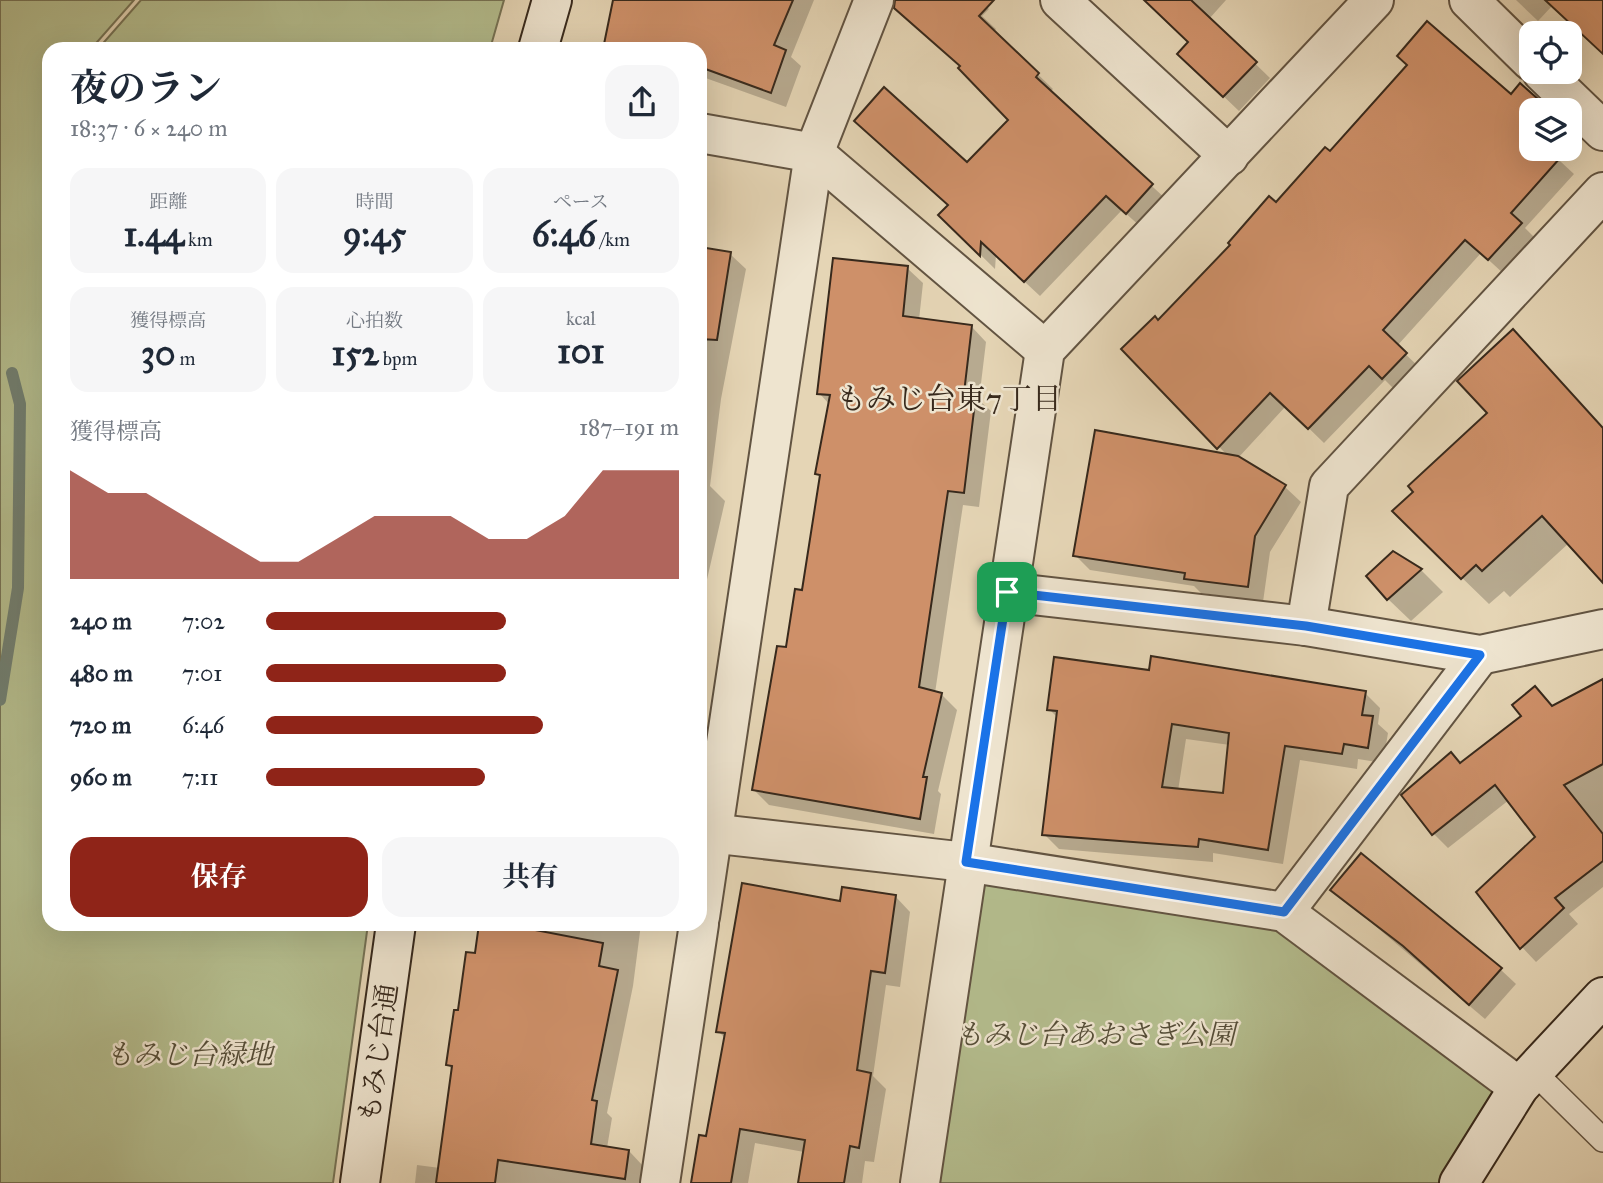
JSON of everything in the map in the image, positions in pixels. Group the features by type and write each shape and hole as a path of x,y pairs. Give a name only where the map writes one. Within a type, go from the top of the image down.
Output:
{"street":[{"path":"540,42 552,0"},
{"path":"707,827 814,153 874,0"},
{"path":"1060,0 1228,156"},
{"path":"920,1183 966,862 1045,351 1374,0"},
{"path":"1469,0 1519,49"},
{"path":"1554,84 1603,131"},
{"path":"707,134 814,153 1045,351"},
{"path":"1306,626 1329,485 1603,192"},
{"path":"1007,592 1306,626 1480,655 1603,629"},
{"path":"1284,912 1480,655"},
{"path":"707,833 966,862 1284,912 1526,1079"},
{"name":"もみじ台通","path":"360,1183 395,931"},
{"path":"660,1183 698,931"},
{"path":"1459,1183 1526,1079 1603,997"}],"lane":[{"path":"1526,1079 1603,1140"}],"green space":[{"name":"もみじ台緑地","path":"0,0 134,0 97,42 42,42 42,931 367,931 333,1183 0,1183"},
{"path":"141,0 504,0 492,42 104,42"},
{"name":"もみじ台あおさぎ公園","path":"966,862 1284,912 1519,1087 1459,1183 920,1183"}],"building":[{"path":"613,0 793,0 774,45 786,50 771,93 707,70 707,42 604,42"},
{"path":"895,0 994,0 979,16 1039,73 1036,77 1153,184 1126,214 1106,196 1024,282 981,242 980,256 938,215 948,205 854,121 884,87 967,162 1008,120 958,68 960,66 894,8"},
{"path":"1144,0 1191,0 1257,62 1223,97 1177,54 1188,42"},
{"path":"1545,0 1603,0 1603,54 1582,34 1582,21 1568,21"},
{"path":"1427,21 1511,94 1521,84 1537,98 1519,98 1519,161 1557,161 1511,213 1522,223 1488,260 1465,240 1383,330 1407,353 1382,379 1369,366 1308,429 1270,393 1217,449 1121,349 1155,316 1158,320 1230,245 1228,243 1269,196 1276,202 1325,147 1330,151 1407,65 1397,56"},
{"path":"707,248 731,252 717,340 707,339"},
{"path":"833,258 908,266 903,316 972,325 964,393 976,394 964,493 948,491 919,687 942,693 923,777 927,777 920,819 752,790 777,646 786,647 795,589 802,590 820,475 815,474 830,395 817,394"},
{"path":"1513,329 1603,428 1603,583 1542,516 1482,571 1476,565 1461,579 1392,511 1413,492 1408,486 1487,413 1457,381"},
{"path":"1095,430 1238,456 1286,485 1255,536 1248,587 1184,579 1185,573 1073,556"},
{"path":"1393,551 1422,569 1387,600 1366,576"},
{"path":"1151,656 1366,691 1362,715 1373,716 1368,748 1344,744 1342,754 1285,746 1268,850 1199,839 1198,847 1042,835 1057,711 1047,710 1054,657 1149,670","holes":["1172,724 1229,733 1223,793 1162,787"]},
{"path":"1603,679 1603,764 1564,785 1603,834 1603,861 1555,898 1564,908 1520,949 1476,892 1535,837 1495,785 1432,835 1401,795 1451,752 1460,763 1521,716 1512,705 1535,686 1552,706"},
{"path":"1361,853 1502,968 1469,1005 1403,946 1330,890"},
{"path":"742,883 840,901 842,887 896,895 885,973 871,971 857,1070 871,1073 859,1148 850,1146 844,1183 798,1183 805,1140 740,1129 731,1183 691,1183 699,1135 706,1136 725,1033 716,1032"},
{"path":"478,931 540,931 603,943 599,966 618,970 592,1100 597,1101 591,1144 629,1150 625,1179 498,1160 495,1183 436,1183 452,1066 446,1065 454,1010 458,1010 466,952 475,953"}],"waterway":[{"path":"0,700 18,588 20,404 12,373"}],"district":[{"name":"もみじ台東7丁目","path":"949,399"}],"route":[{"path":"1007,592 1306,626 1480,655 1284,912 966,862 1007,592"}]}
